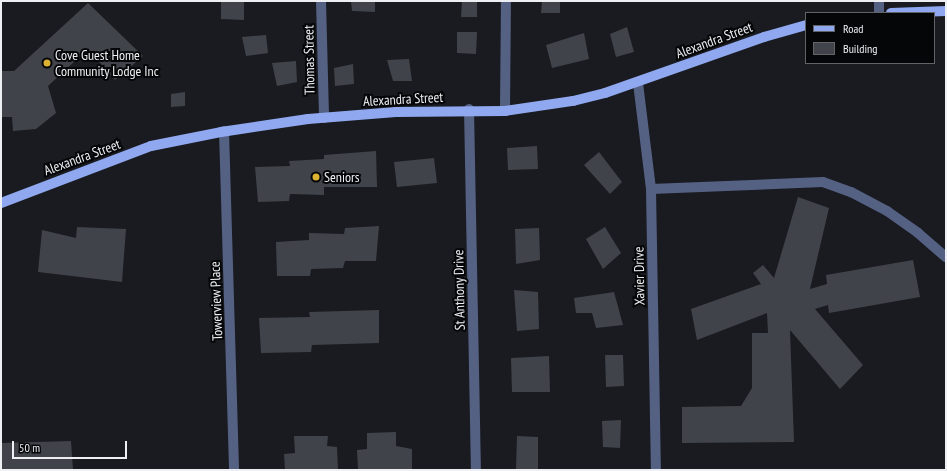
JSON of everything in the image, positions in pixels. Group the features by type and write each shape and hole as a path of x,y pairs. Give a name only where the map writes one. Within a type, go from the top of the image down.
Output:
{"main road":[{"path":"918,12 946,11"},
{"name":"Alexandra Street","path":"1,203 151,146 224,131 324,118 469,110 505,111 573,101 638,83 758,39 805,25"}],"street":[{"name":"Thomas Street","path":"322,1 324,118"},
{"path":"505,111 506,1"},
{"path":"879,1 879,12"},
{"name":"Xavier Drive","path":"638,83 651,189 656,470"},
{"name":"St Anthony Drive","path":"469,110 476,470"},
{"name":"Towerview Place","path":"224,131 234,470"},
{"path":"651,189 823,182 852,192 892,214 946,257"}],"building":[{"path":"221,1 244,1 244,20 221,19"},
{"path":"351,1 375,1 375,12 352,11"},
{"path":"462,1 477,1 477,17 461,17"},
{"path":"542,1 560,1 560,13 541,13"},
{"name":"Cove Guest Home Community Lodge Inc","path":"88,3 143,56 115,80 88,49 48,86 56,113 36,129 13,131 12,117 1,117 1,71 14,71"},
{"path":"627,27 634,52 616,57 610,34"},
{"path":"457,32 477,32 476,54 457,53"},
{"path":"584,33 589,59 552,68 546,45"},
{"path":"266,35 268,53 246,56 242,37"},
{"path":"409,59 412,81 393,81 387,60"},
{"path":"296,61 297,82 277,86 272,63"},
{"path":"353,64 354,84 335,86 334,68"},
{"path":"185,92 185,106 171,107 171,94"},
{"path":"537,146 538,169 508,170 507,148"},
{"name":"Seniors","path":"376,151 377,187 324,187 324,195 290,194 289,201 258,202 255,167 290,166 289,161 324,159 324,155"},
{"path":"599,152 622,182 610,194 584,165"},
{"path":"434,158 437,183 397,187 394,162"},
{"path":"798,197 829,208 810,289 827,284 826,275 913,260 920,297 829,313 828,305 815,309 863,365 840,389 790,330 794,442 682,443 682,407 741,406 752,388 752,333 768,333 767,313 697,340 691,309 761,284 753,273 763,265 774,278"},
{"name":"Seniors","path":"379,226 376,261 345,261 343,268 311,269 310,276 277,276 276,242 309,240 309,233 344,234 345,228"},
{"path":"77,227 126,229 122,282 38,272 42,230 76,238"},
{"path":"605,227 621,253 603,269 586,239"},
{"path":"539,228 540,260 516,264 515,229"},
{"path":"514,290 538,292 539,329 517,331"},
{"path":"614,292 623,325 596,328 592,313 576,313 574,298"},
{"path":"379,310 379,343 312,345 311,352 261,353 259,318 310,317 309,312"},
{"path":"605,355 623,355 624,386 606,387"},
{"path":"549,356 550,392 512,392 511,358"},
{"path":"621,420 620,448 603,447 602,421"},
{"path":"396,432 396,446 412,449 412,470 358,470 357,450 367,449 367,433"},
{"path":"294,436 328,436 327,446 337,447 338,470 285,470 284,454 295,453"},
{"path":"517,436 538,437 538,470 516,470"},
{"path":"71,441 73,470 1,470 1,443"}],"place":[{"name":"Cove Guest Home Community Lodge Inc","path":"47,63"},
{"name":"Seniors","path":"316,177"}]}
